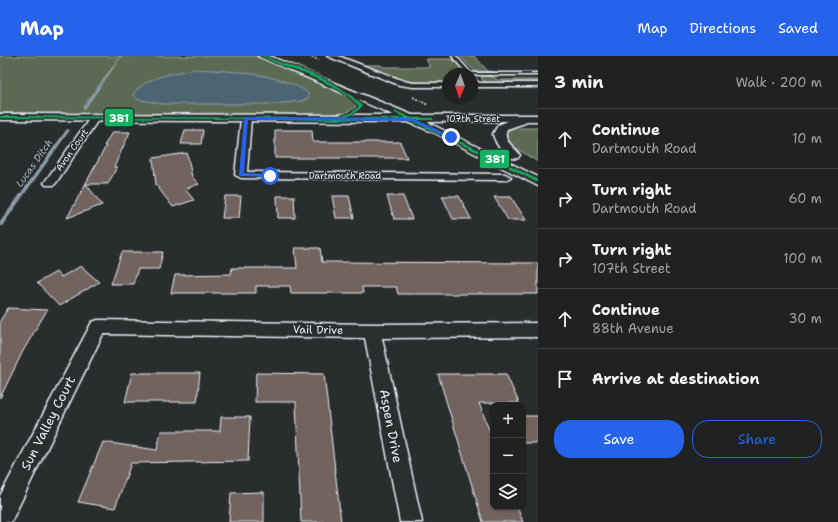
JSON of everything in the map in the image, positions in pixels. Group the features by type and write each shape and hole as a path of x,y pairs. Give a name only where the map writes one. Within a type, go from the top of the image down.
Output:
{"street":[{"path":"262,56 412,119 501,162 538,182"},
{"path":"284,56 514,155"},
{"path":"331,56 402,83 413,85 442,85"},
{"path":"478,85 538,85"},
{"path":"320,119 349,115 360,109 361,106 359,101 344,90"},
{"name":"107th Street","path":"0,117 246,119 534,118"},
{"name":"Avon Court","path":"50,183 95,117"},
{"path":"534,118 502,127 499,134 501,142 514,155 538,172"},
{"name":"Dartmouth Road","path":"246,119 241,175 505,177"},
{"name":"Vail Drive","path":"98,327 372,331 538,330"},
{"name":"Sun Valley Court","path":"0,519 98,327"},
{"name":"Aspen Drive","path":"372,331 411,522"}],"lane":[{"path":"454,56 465,68"},
{"path":"478,74 538,74"}],"green space":[{"path":"0,56 255,56 346,96 355,101 356,104 355,108 345,113 323,115 0,113"},
{"path":"460,56 474,56 488,71 498,72 478,71 478,68 471,68"},
{"path":"426,59 453,59 461,68 442,68 442,83 406,82 361,65 381,65 383,67 430,67"},
{"path":"481,77 494,77 497,80 538,80 538,83 492,83 483,81"},
{"path":"538,128 538,162 508,143 505,135 510,129"}],"water":[{"path":"196,69 239,72 270,77 297,86 308,93 308,98 302,101 273,104 163,104 137,99 133,95 144,84 161,76"}],"building":[{"path":"185,130 203,130 201,144 181,144"},
{"path":"275,130 312,130 313,142 400,142 407,158 275,158"},
{"path":"112,132 130,132 114,167 117,167 108,184 86,184 102,205 67,218 106,146 104,146"},
{"path":"187,153 192,177 199,184 185,189 194,200 173,207 156,185 153,158"},
{"path":"225,196 241,196 239,218 222,218"},
{"path":"277,196 294,196 295,218 278,218"},
{"path":"332,196 349,196 354,218 336,218"},
{"path":"387,196 403,196 412,219 394,219"},
{"path":"442,196 459,196 471,219 453,219"},
{"path":"494,197 511,197 526,220 508,220"},
{"path":"295,248 320,248 322,262 538,263 538,294 398,294 396,287 362,287 363,293 291,293 290,286 256,286 256,293 171,293 175,275 231,274 232,268 297,268"},
{"path":"122,252 163,252 159,269 138,269 133,284 111,284"},
{"path":"81,266 99,282 59,306 37,283 56,272 61,277"},
{"path":"8,308 47,310 23,351 0,398 0,321"},
{"path":"132,373 200,373 197,402 125,402"},
{"path":"256,373 324,374 341,522 301,522 296,402 255,402"},
{"path":"438,374 506,374 519,402 479,403 490,432 490,510 518,510 523,522 483,522"},
{"path":"526,416 538,416 538,443 526,443"},
{"path":"221,417 250,417 248,461 131,463 115,508 78,502 103,442 157,450 161,431 220,431"},
{"path":"264,492 264,522 229,522 231,493"}],"waterway":[{"name":"Lucas Ditch","path":"84,108 121,56"},
{"name":"Lucas Ditch","path":"0,225 68,130"}],"transit line":[{"name":"381","path":"0,117 320,119 348,116 361,106 353,97 329,83 262,56"},
{"name":"381","path":"396,112 501,162 538,182"},
{"name":"381","path":"324,119 432,119"}],"route":[{"path":"270,176 241,175 246,119 412,119 451,137"}]}
